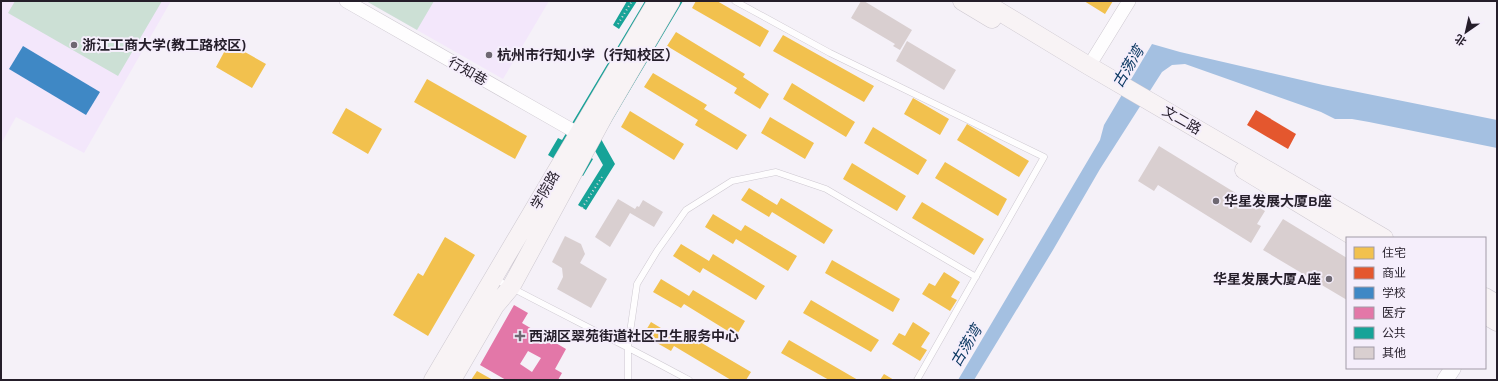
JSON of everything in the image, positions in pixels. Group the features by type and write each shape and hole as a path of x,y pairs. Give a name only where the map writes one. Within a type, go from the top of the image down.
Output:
{"main road":[{"name":"学院路","path":"452,380 495,306 511,287 584,137 657,1"},
{"name":"学院路","path":"433,380 494,278 671,1"},
{"name":"文二路","path":"962,1 1382,237"},
{"name":"文二路","path":"982,1 1090,66 1120,90"},
{"name":"文二路","path":"1146,105 1354,237"},
{"path":"1486,300 1492,315"}],"street":[{"name":"行知巷","path":"346,1 584,137"},
{"path":"1090,66 1129,1"},
{"path":"1445,380 1452,369"}],"lane":[{"path":"735,1 830,53 1044,157 917,380"},
{"path":"628,380 628,346 637,284 657,251 686,210 732,181 776,172 826,189 976,277"},
{"path":"494,278 573,320 628,346 688,380"}],"path":[{"path":"618,24 632,1"},
{"path":"582,208 602,177"}],"shaded area":[{"name":"浙江工商大学(教工路校区)","path":"1,1 171,1 84,153 16,117 1,144"},
{"name":"杭州市行知小学（行知校区）","path":"366,1 549,1 503,79"}],"green space":[{"path":"15,1 162,1 118,76 8,13"},
{"path":"366,1 434,1 417,30"}],"water":[{"path":"1152,44 1180,52 1323,85 1497,120 1497,148 1369,122 1352,119 1335,119 1321,112 1185,64 1172,65 1162,72 1100,169 974,380 958,380 1100,140 1104,125"}],"building: 住宅":[{"path":"696,1 717,1 769,31 760,47 692,8"},
{"path":"1084,1 1113,1 1105,14"},
{"path":"676,32 745,74 743,77 769,94 760,109 734,93 737,88 667,46"},
{"path":"783,35 874,86 864,102 773,51"},
{"path":"229,43 266,64 252,88 216,67"},
{"path":"653,73 707,105 704,109 747,135 737,150 695,125 698,120 644,87"},
{"path":"427,79 527,136 515,159 414,102"},
{"path":"792,83 855,122 846,137 783,99"},
{"path":"913,98 949,119 940,135 904,114"},
{"path":"346,108 382,129 368,154 332,133"},
{"path":"630,111 684,144 674,160 621,127"},
{"path":"770,117 814,143 805,159 761,133"},
{"path":"967,124 1029,161 1019,177 957,140"},
{"path":"873,127 927,160 918,175 864,143"},
{"path":"945,162 1007,199 998,216 935,178"},
{"path":"852,163 906,196 897,211 843,179"},
{"path":"749,188 777,205 781,198 833,230 824,244 772,212 769,217 741,200"},
{"path":"922,202 984,239 974,255 912,218"},
{"path":"713,214 741,231 745,225 797,256 788,271 736,239 733,244 705,227"},
{"path":"445,237 475,255 428,336 393,315 418,273 423,276"},
{"path":"681,244 709,261 713,254 765,286 756,300 703,268 700,273 673,256"},
{"path":"832,260 900,299 893,312 825,273"},
{"path":"944,272 960,282 951,297 957,300 950,311 922,294 929,283 935,286"},
{"path":"661,279 689,296 693,290 745,321 736,336 684,304 681,308 653,292"},
{"path":"811,300 879,340 871,352 803,313"},
{"path":"651,322 679,339 683,332 751,372 746,380 731,380 674,346 671,351 643,335"},
{"path":"913,322 930,333 921,347 927,350 920,361 892,344 899,333 905,336"},
{"path":"789,340 858,380 829,380 781,353"},
{"path":"477,371 493,380 471,380"},
{"path":"884,374 894,380 880,380"}],"building: 商业":[{"path":"1256,110 1296,134 1288,149 1247,125"}],"building: 学校":[{"path":"23,46 100,92 86,115 9,69"}],"building: 医疗":[{"name":"西湖区翠苑街道社区卫生服务中心","path":"514,305 528,313 522,323 566,349 555,369 562,373 558,380 506,380 480,365","holes":["528,351 541,358 532,372 520,364"]}],"building: 公共":[{"path":"627,1 637,1 619,29 613,25"},
{"path":"645,1 683,1 601,139 615,164 586,210 578,205 603,165 594,149 590,157 593,159 583,176 548,155 558,138 562,140"}],"building: 其他":[{"path":"861,1 864,1 912,30 900,50 893,46 895,44 851,18"},
{"path":"907,41 956,70 944,90 896,61"},
{"name":"华星发展大厦B座","path":"1159,146 1265,211 1257,224 1261,226 1251,243 1158,185 1154,191 1138,181"},
{"path":"618,199 635,209 637,206 639,207 643,200 663,212 654,227 630,213 610,247 595,237"},
{"name":"华星发展大厦A座","path":"1283,219 1346,257 1346,299 1263,250"},
{"path":"565,236 581,244 585,254 580,263 607,279 591,308 557,289 563,277 562,268 552,262"}],"place":[{"name":"浙江工商大学(教工路校区)","path":"74,45"},
{"name":"杭州市行知小学（行知校区）","path":"489,55"},
{"name":"华星发展大厦B座","path":"1216,201"},
{"name":"华星发展大厦A座","path":"1329,279"},
{"name":"西湖区翠苑街道社区卫生服务中心","path":"520,336"}],"water label":[{"name":"古荡湾","path":"1128,67"},
{"name":"古荡湾","path":"966,346"}]}
